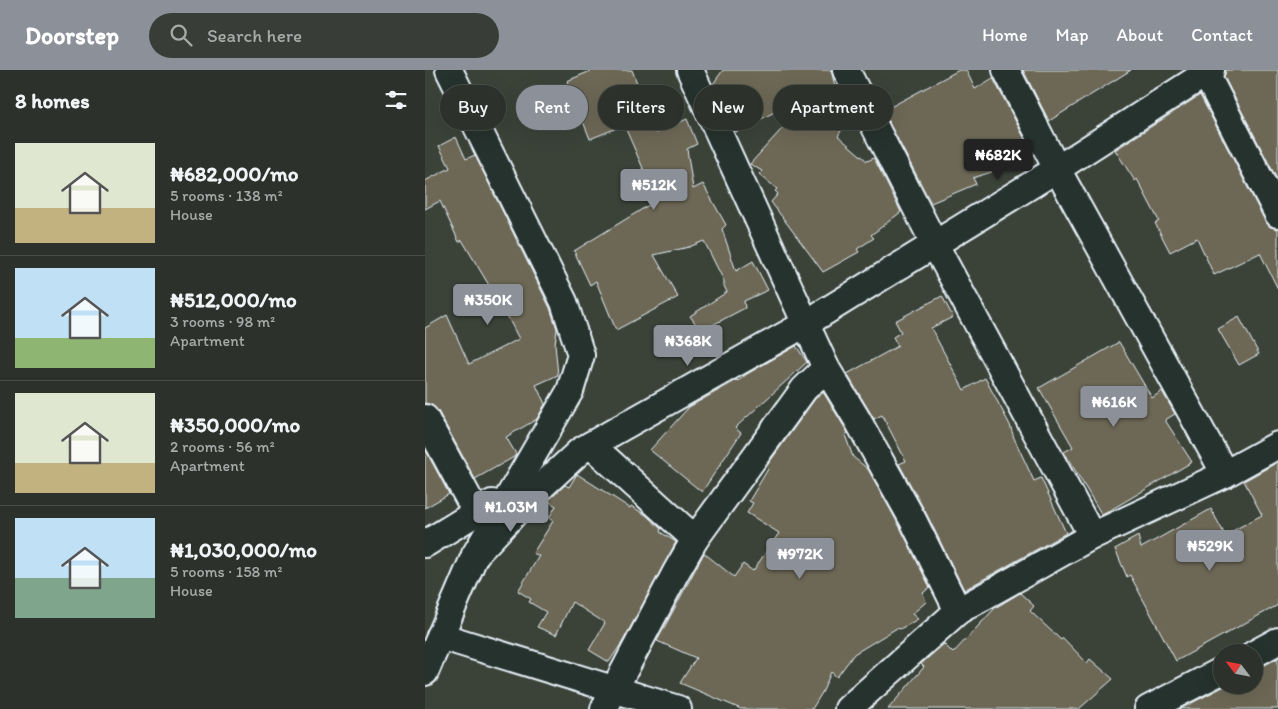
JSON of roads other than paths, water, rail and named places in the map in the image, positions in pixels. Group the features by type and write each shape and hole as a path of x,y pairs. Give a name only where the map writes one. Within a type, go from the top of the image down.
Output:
{"street":[{"path":"425,672 475,555 570,391 581,355 564,302 449,70"},
{"path":"690,70 697,85"},
{"path":"709,85 714,70"},
{"path":"846,70 935,245 1093,536"},
{"path":"1006,70 1057,169 1225,474"},
{"path":"475,555 529,498 580,451 805,324 1057,169 1207,71 1278,214"},
{"path":"717,130 826,368 857,419 913,520 958,611"},
{"path":"609,700 695,539 798,397 826,368"},
{"path":"425,418 476,512"},
{"path":"591,445 695,539"},
{"path":"848,709 958,611 1093,536 1225,474 1278,445"},
{"path":"425,544 512,491"},
{"path":"440,636 609,700 679,709"},
{"path":"1263,649 1278,641"},
{"path":"1148,709 1213,675"}]}
